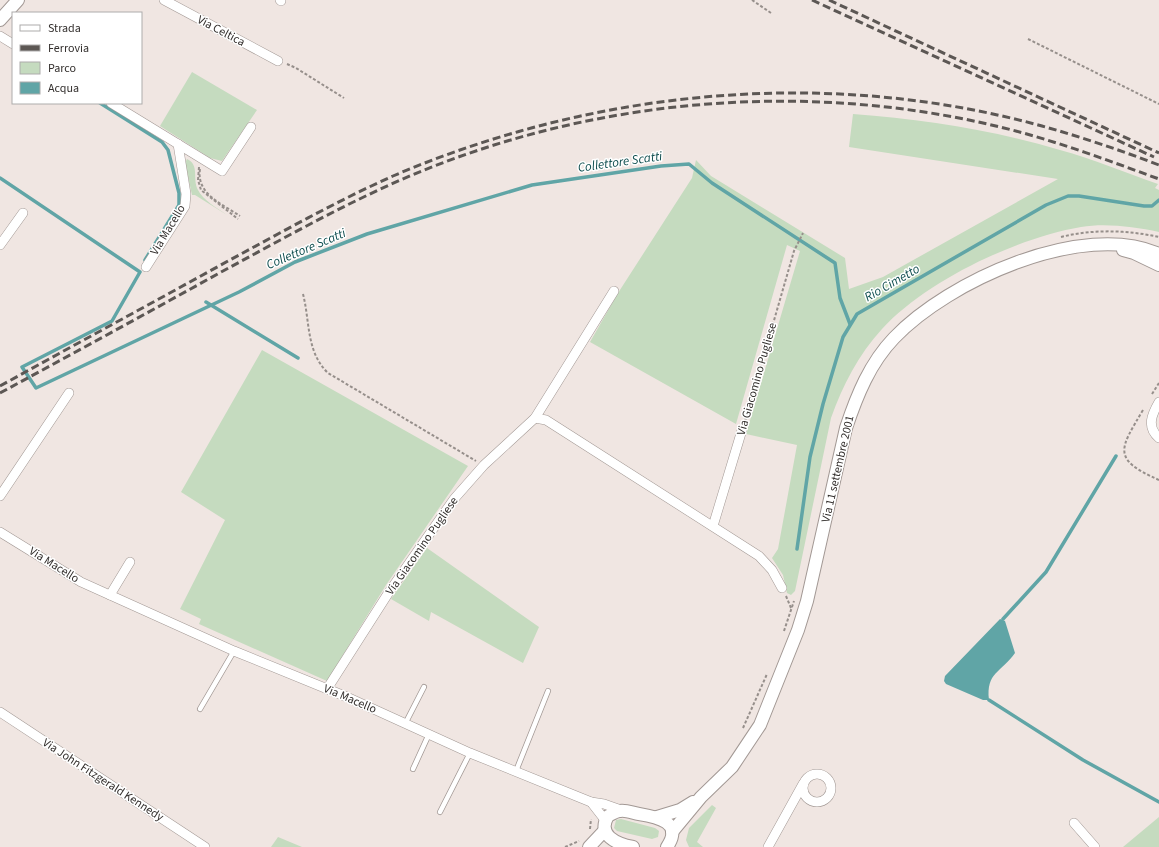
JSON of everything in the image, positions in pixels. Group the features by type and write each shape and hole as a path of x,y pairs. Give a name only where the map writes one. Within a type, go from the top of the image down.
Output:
{"main road":[{"path":"0,19 18,0"},
{"name":"Via 11 settembre 2001","path":"657,817 680,810 701,797 732,767 760,725 798,630 818,558 846,428 864,381 877,360 894,338 918,316 947,296 990,274 1034,256 1086,245 1112,243 1131,245 1159,254"},
{"name":"Via 11 settembre 2001","path":"1086,245 1111,247 1134,253 1159,265"},
{"name":"Via 11 settembre 2001","path":"672,842 701,797"},
{"path":"585,843 605,826 608,816 621,810"},
{"name":"Via 11 settembre 2001","path":"621,810 666,820 672,842"},
{"path":"605,826 608,836 615,842 629,846"},
{"path":"610,847 629,846"}],"street":[{"name":"Via Celtica","path":"164,0 278,61"},
{"path":"0,36 12,43"},
{"path":"113,104 178,144 201,163 222,171 251,127"},
{"name":"Via Macello","path":"146,267 185,206 186,194 178,144"},
{"path":"0,245 23,213"},
{"name":"Via Giacomino Pugliese","path":"327,689 389,592 454,498 484,465 535,418 614,290"},
{"path":"0,496 69,393"},
{"path":"1159,402 1151,421 1153,432 1159,438"},
{"path":"535,418 546,420 759,556 772,570 782,588"},
{"name":"Via Giacomino Pugliese","path":"712,526 742,430"},
{"name":"Via Macello","path":"0,532 81,582 234,651 327,689 470,752 591,802 604,804 621,810"},
{"path":"110,595 130,562"},
{"name":"Via John Fitzgerald Kennedy","path":"0,712 205,847"},
{"path":"768,847 804,783 809,776 818,774 826,777 831,785 830,794 823,800 814,802 806,797 804,792 804,783"},
{"path":"794,803 806,797"},
{"name":"Via Macello","path":"591,802 605,826"},
{"path":"1074,822 1095,847"}],"lane":[{"path":"200,709 234,651"},
{"path":"406,724 424,687"},
{"path":"516,771 548,691"},
{"path":"413,769 429,734"},
{"path":"440,812 470,752"}],"path":[{"path":"752,0 771,13"},
{"path":"1028,39 1159,104"},
{"path":"278,61 296,68 344,98"},
{"path":"201,163 199,178 203,189 211,197 240,216"},
{"path":"201,163 198,180 201,190 238,219"},
{"path":"1055,239 1096,232 1133,233 1159,237"},
{"name":"Via Giacomino Pugliese","path":"742,430 794,251 803,233"},
{"path":"303,294 312,347 317,359 328,373 484,465"},
{"path":"1151,396 1159,383"},
{"path":"1144,408 1125,441 1125,457 1134,468 1159,480"},
{"path":"782,637 797,595"},
{"path":"741,732 768,672"},
{"path":"588,833 591,825 590,814"},
{"path":"565,847 585,843"}],"green space":[{"path":"192,72 257,110 222,161 210,158 160,126"},
{"path":"853,114 932,122 984,131 1035,143 1072,154 1158,184 1155,188 1159,190 1159,232 1120,226 1101,225 1081,227 1029,241 1001,251 947,279 923,294 901,311 882,329 858,360 831,418 795,591 791,595 787,593 783,575 772,558 778,549 797,445 746,434 800,251 787,245 736,424 590,342 618,293 692,178 696,160 711,176 845,258 849,289 883,277 1058,179 849,147"},
{"path":"187,159 195,168 196,185 200,194 227,215 195,195 192,195 185,163"},
{"path":"262,350 468,466 386,585 327,681 199,624 201,619 180,609 225,520 181,492"},
{"path":"427,548 539,627 523,663 431,612 429,621 391,599"},
{"path":"712,805 716,808 697,842 703,847 689,847 686,840 689,828"},
{"path":"1159,817 1159,847 1123,847"},
{"path":"621,819 655,828 659,831 658,837 652,839 617,831 614,828 616,820"},
{"path":"278,837 302,847 271,847"}],"water":[{"path":"1000,619 1005,621 1015,653 992,678 989,691 989,700 983,700 946,684 944,681 945,676"}],"waterway":[{"path":"102,104 162,142 168,150 179,193 179,205 145,260"},
{"name":"Collettore Scatti","path":"0,178 140,272 112,321 22,367 36,388 239,292 295,262 367,234 532,185 661,166 689,164 712,183 835,263 840,298 850,324"},
{"name":"Rio Cimetto","path":"797,549 810,457 823,404 843,337 857,314 1046,205 1068,196 1079,196 1144,206 1152,206 1159,200"},
{"path":"206,302 298,358"},
{"path":"1003,619 1046,572 1116,456"},
{"path":"989,700 1083,760 1159,802"}],"railway":[{"path":"812,0 1154,157"},
{"path":"829,0 1159,153"},
{"path":"0,386 289,228 393,176 470,146 550,123 631,106 713,96 796,93 879,97 961,108 1042,126 1100,144 1159,165"},
{"path":"0,393 296,231 396,182 491,146 562,126 635,112 708,104 782,101 855,104 928,113 1000,127 1040,138 1159,179"}]}
